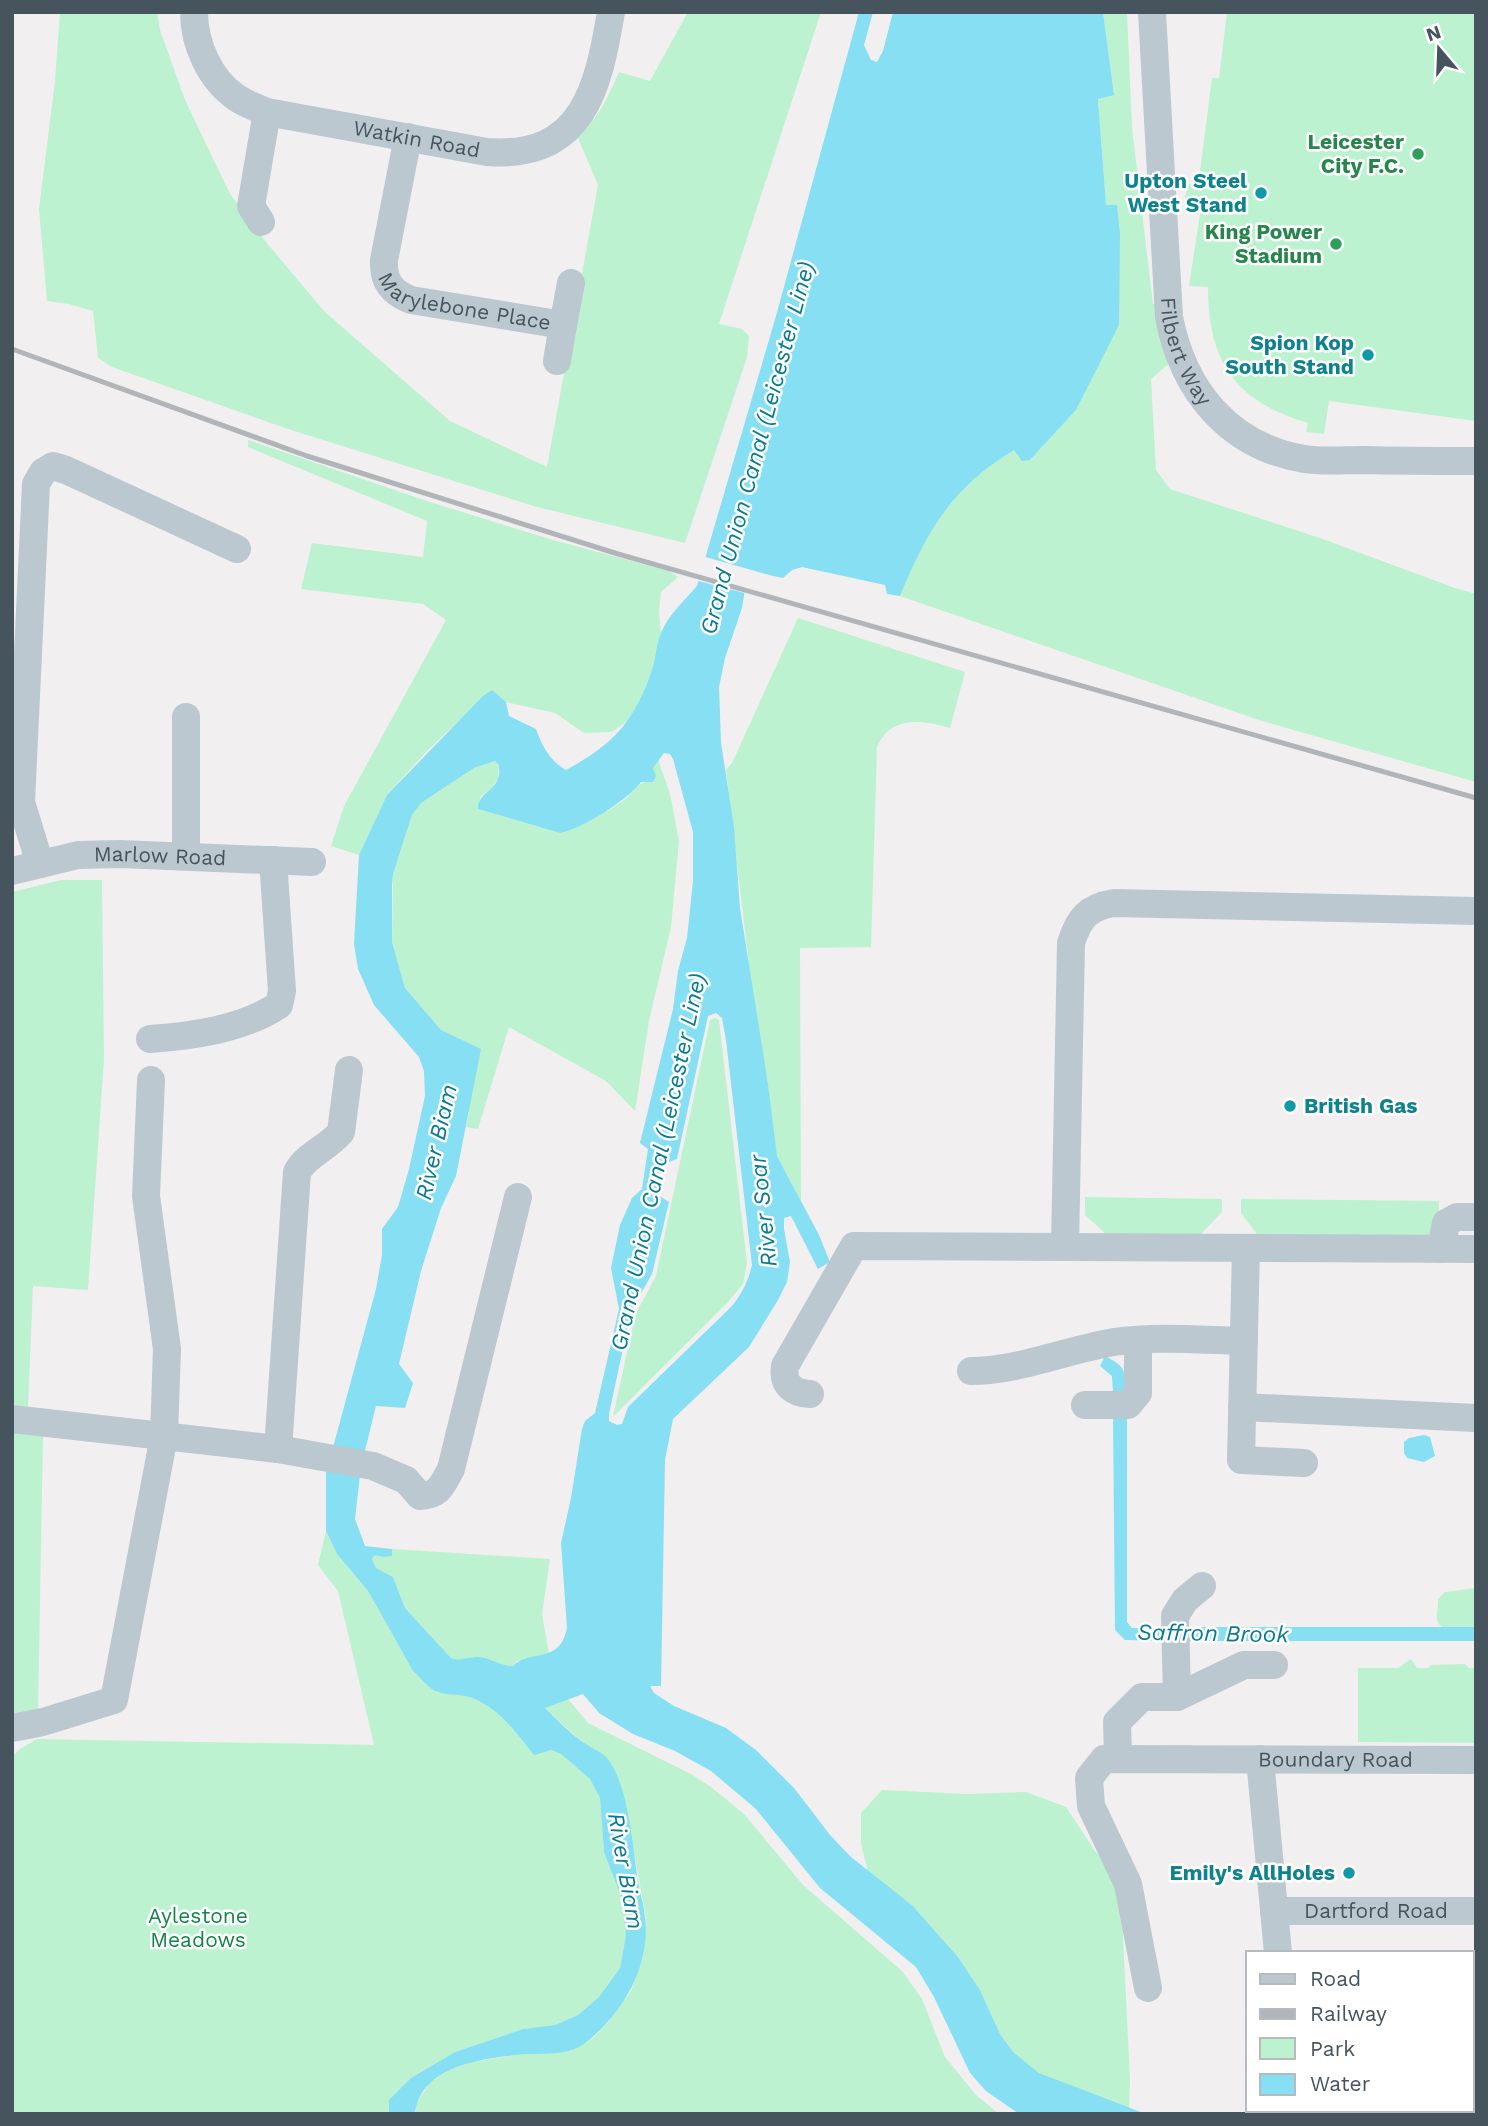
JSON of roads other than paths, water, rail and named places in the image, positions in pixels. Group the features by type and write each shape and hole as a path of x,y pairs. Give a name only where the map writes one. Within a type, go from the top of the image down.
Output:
{"street":[{"name":"Watkin Road","path":"194,12 194,27 201,51 211,70 237,98 267,112 487,152 508,153 532,148 552,138 571,126 583,112 601,68 611,12"},
{"name":"Filbert Way","path":"1152,12 1169,317 1181,361 1191,382 1218,416 1249,439 1270,449 1306,459 1476,461"},
{"path":"261,222 251,206 267,112"},
{"name":"Marylebone Place","path":"408,137 384,260 383,273 389,287 411,300 563,325 571,283"},
{"path":"557,361 563,325"},
{"path":"40,864 22,802 36,484 43,472 53,466 66,470 237,549"},
{"path":"186,718 186,856"},
{"name":"Marlow Road","path":"12,871 78,855 120,854 312,862"},
{"path":"150,1039 188,1036 226,1027 266,1014 279,1005 282,991 273,860"},
{"path":"1065,1246 1071,943 1076,928 1085,915 1098,906 1114,904 1476,911"},
{"path":"278,1449 297,1172 303,1162 341,1132 349,1070"},
{"path":"12,1728 43,1722 114,1700 164,1436 167,1349 146,1196 151,1080"},
{"path":"12,1419 278,1449 373,1466 406,1480 420,1496 432,1495 442,1487 456,1451 518,1197"},
{"path":"1441,1249 1446,1223 1457,1217 1476,1217"},
{"path":"810,1394 793,1390 787,1384 785,1366 854,1246 1476,1249"},
{"path":"1246,1248 1241,1460 1304,1463"},
{"path":"971,1371 993,1371 1094,1346 1138,1340 1244,1341"},
{"path":"1086,1405 1128,1405 1138,1393 1138,1340"},
{"path":"1242,1407 1476,1418"},
{"path":"1177,1697 1175,1616 1185,1600 1202,1586"},
{"path":"1148,1988 1128,1884 1091,1806 1089,1778 1104,1759 1118,1759 1117,1722 1142,1697 1177,1697 1244,1665 1274,1665"},
{"name":"Boundary Road","path":"1118,1759 1476,1760"},
{"path":"1260,1759 1278,1951"},
{"name":"Dartford Road","path":"1274,1911 1476,1911"}],"water":[{"path":"859,12 873,12 864,45 871,60 877,62 883,51 893,12 1103,12 1114,95 1098,99 1106,205 1117,205 1120,234 1119,325 1076,410 1030,460 1022,461 1014,450 973,480 957,496 931,531 900,596 887,594 885,585 802,567 792,570 783,578 748,571 742,608 725,658 719,687 721,743 734,827 740,908 777,1156 819,1235 830,1262 818,1269 791,1216 784,1218 790,1262 787,1282 778,1300 749,1347 673,1419 665,1460 661,1686 650,1686 654,1693 674,1706 726,1728 756,1750 794,1788 830,1835 851,1857 913,1906 958,1957 980,1990 1000,2034 1013,2052 1039,2073 1146,2114 1019,2114 986,2091 970,2073 934,1997 916,1967 820,1888 756,1809 711,1771 675,1751 633,1734 599,1713 583,1694 545,1708 583,1742 607,1758 625,1799 646,1932 641,1962 630,1990 613,2016 579,2047 563,2052 485,2059 454,2068 428,2086 419,2098 415,2114 389,2114 389,2100 411,2078 455,2052 523,2029 555,2025 578,2015 599,1997 620,1968 626,1935 622,1899 604,1852 600,1798 590,1779 561,1754 551,1750 534,1755 508,1723 484,1704 470,1697 438,1692 428,1686 413,1671 368,1591 337,1554 326,1531 326,1473 376,1289 382,1255 382,1229 398,1207 425,1096 424,1071 419,1057 374,1005 358,969 354,944 359,855 387,795 483,696 492,690 506,702 509,716 536,729 547,752 566,770 610,741 630,718 652,670 664,626 697,586 776,316","holes":["664,753 670,754 673,759 693,832 693,881 687,938 678,971 673,1009 640,1143 648,1149 642,1189 632,1198 620,1225 611,1268 619,1309 595,1413 585,1421 582,1429 561,1543 567,1628 563,1640 551,1652 527,1658 513,1666 479,1657 455,1659 451,1658 405,1608 393,1577 376,1568 372,1559 375,1555 392,1556 392,1549 365,1546 355,1519 361,1467 376,1406 405,1408 413,1383 399,1364 421,1271 441,1208 456,1176 481,1049 441,1030 405,988 392,942 393,874 412,815 421,803 474,768 495,761 499,765 496,783 481,799 478,809 560,833 603,813 641,782 653,782 656,776 653,768","716,1013 722,1018 726,1040 752,1265 749,1277 732,1306 628,1407 622,1424 617,1425 609,1421 609,1414 631,1311 652,1274 669,1202 656,1194 661,1165 677,1159 708,1016"]},
{"path":"1105,1356 1123,1370 1127,1393 1113,1393 1112,1376 1100,1366"},
{"path":"1113,1416 1127,1417 1127,1622 1132,1628 1164,1628 1163,1641 1125,1640 1115,1630"},
{"path":"1424,1435 1430,1437 1435,1456 1424,1462 1407,1458 1404,1442 1409,1438"},
{"name":"Saffron Brook","path":"1186,1627 1476,1627 1476,1641 1187,1641"}],"railway":[{"path":"12,349 307,456 618,554 1476,798"}],"place":[{"name":"Leicester City F.C.","path":"1418,154"},
{"name":"Upton Steel West Stand","path":"1261,193"},
{"name":"King Power Stadium","path":"1336,244"},
{"name":"Spion Kop South Stand","path":"1368,355"},
{"name":"British Gas","path":"1290,1106"},
{"name":"Emily's AllHoles","path":"1349,1873"}],"water label":[{"name":"Grand Union Canal (Leicester Line)","path":"757,448"},
{"name":"River Biam","path":"436,1142"},
{"name":"Grand Union Canal (Leicester Line)","path":"658,1162"},
{"name":"River Soar","path":"763,1211"},
{"name":"River Biam","path":"626,1871"}],"park label":[{"name":"Aylestone Meadows","path":"198,1928"}]}
